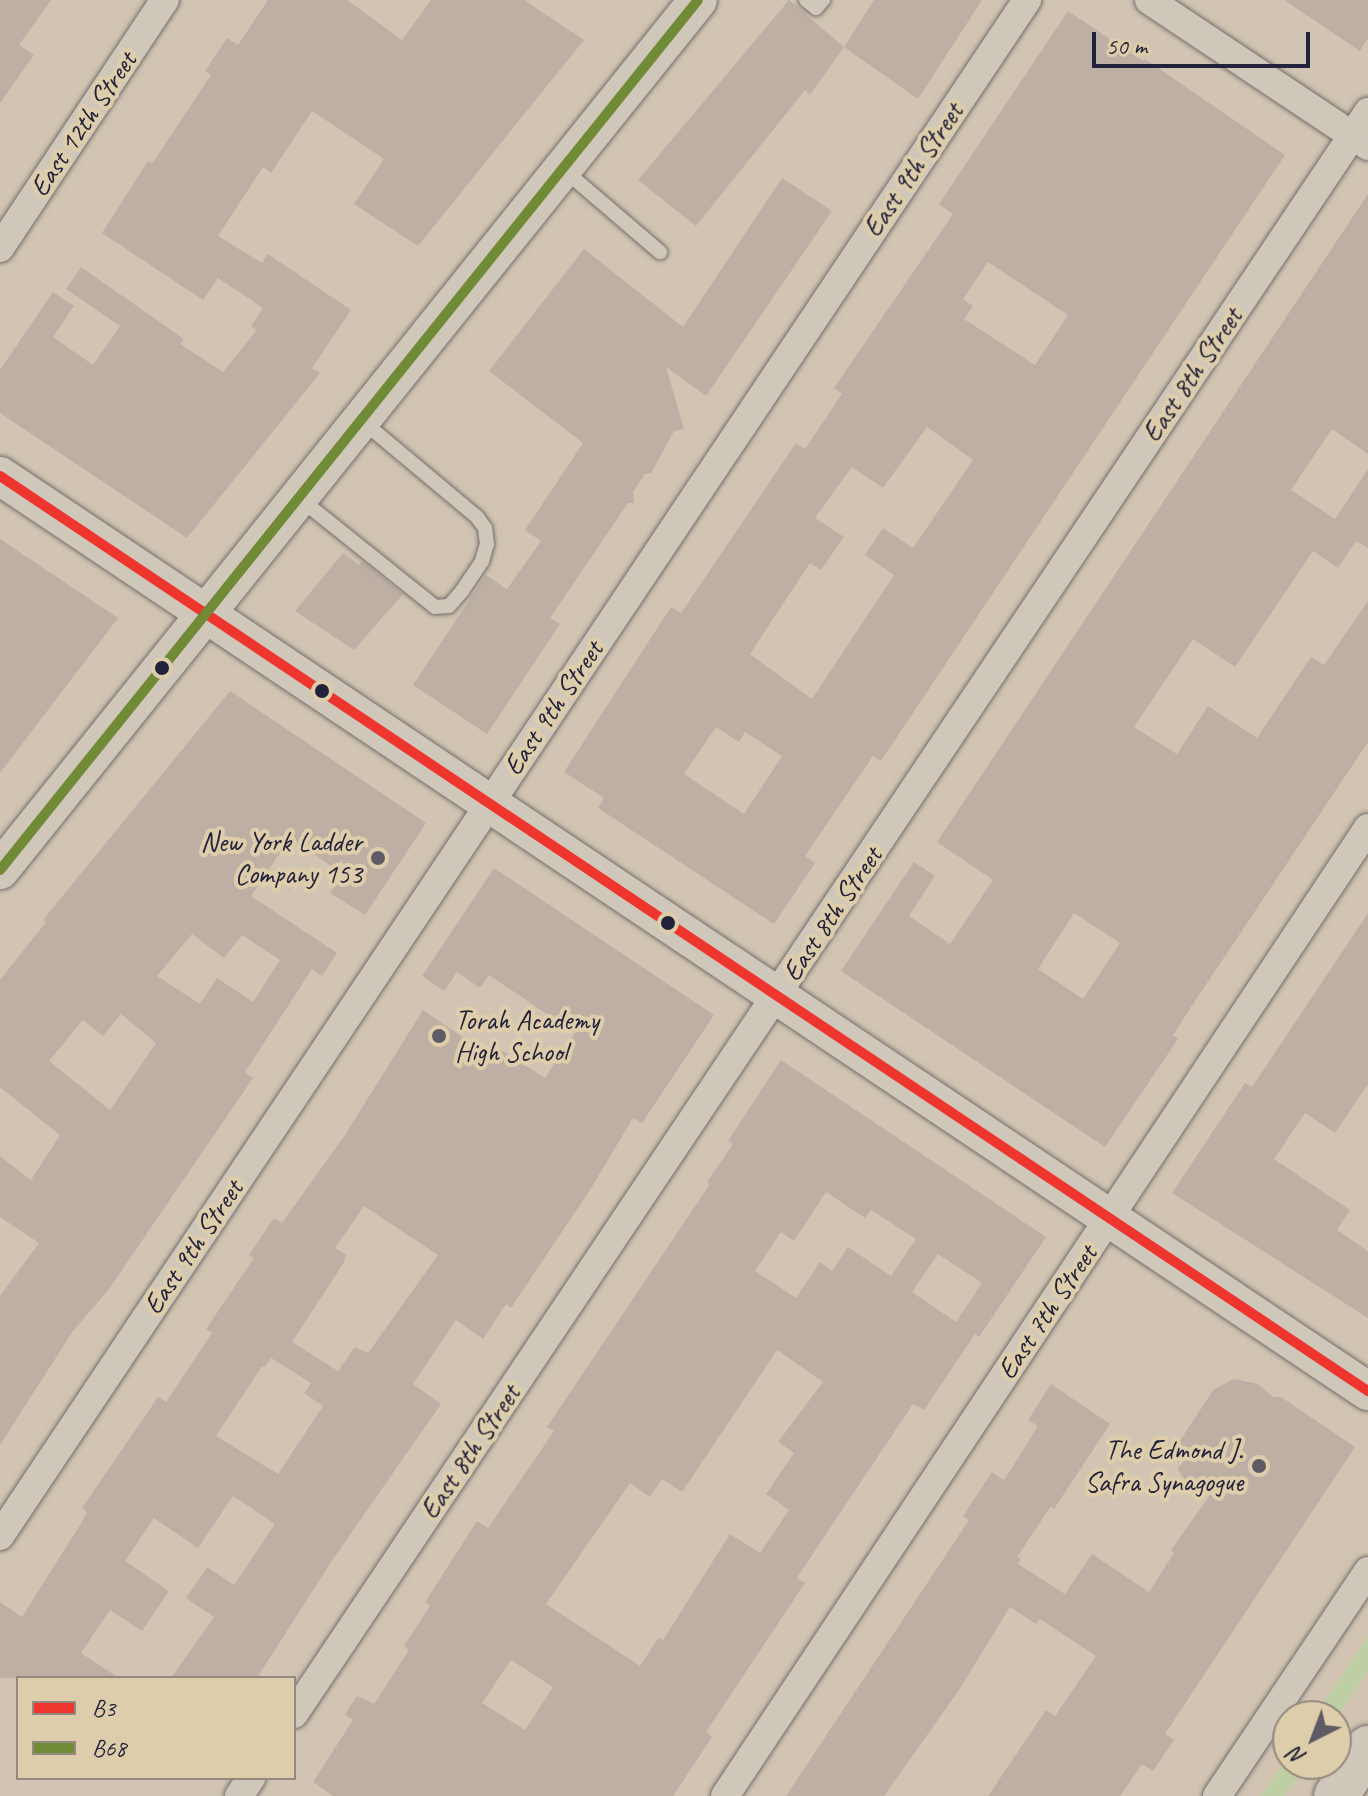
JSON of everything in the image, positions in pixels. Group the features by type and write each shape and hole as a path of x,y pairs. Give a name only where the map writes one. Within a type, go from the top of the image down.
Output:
{"main road":[{"path":"0,870 698,0"},
{"path":"0,476 1368,1391"},
{"path":"1336,1796 1368,1748"}],"street":[{"name":"East 12th Street","path":"0,248 165,0"},
{"name":"East 9th Street","path":"0,1536 1027,0"},
{"path":"1149,0 1363,131"},
{"name":"East 8th Street","path":"296,1711 1363,131"},
{"name":"East 7th Street","path":"725,1796 1368,828"},
{"path":"1217,1796 1368,1571"}],"lane":[{"path":"806,0 816,8 823,0"},
{"path":"562,169 660,252"},
{"path":"298,497 435,607 449,606 462,591 482,561 487,544 485,528 477,517 360,420"}],"green space":[{"path":"1368,1636 1368,1670 1348,1700 1326,1700"},
{"path":"1272,1780 1294,1780 1284,1796 1261,1796"}],"building":[{"path":"0,0 51,0 19,45 34,55 0,103"},
{"path":"268,0 347,0 402,40 431,0 524,0 584,40 418,246 354,204 384,159 312,111 271,173 263,167 218,236 262,263 268,254 351,310 312,368 320,373 187,538 0,413 0,370 53,292 74,306 53,337 93,365 120,326 66,289 81,267 184,339 180,344 223,372 257,330 251,326 263,308 218,278 203,300 102,233 148,161 152,164 211,75 205,71 227,38 238,45"},
{"path":"789,0 844,47 810,95 805,90 696,226 638,180"},
{"path":"874,0 982,0 918,99 844,47"},
{"path":"1284,0 1368,0 1368,38 1360,51"},
{"path":"1068,11 1143,61 1145,59 1285,155 881,761 873,756 805,856 815,863 774,924 598,808 604,798 564,772 671,607 681,613 796,443 805,449 842,394 834,388 953,214 939,204","holes":["988,262 1068,315 1035,365 964,319 973,306 963,299","927,427 973,460 913,548 883,528 865,555 894,575 812,699 750,654 810,563 821,570 844,537 815,518 852,467 883,488","716,727 739,742 745,732 782,756 744,814 684,774"]},
{"path":"782,178 832,211 706,396 666,367 684,429 674,431 651,473 645,474 633,492 634,503 628,503 550,618 560,624 487,734 413,685 486,575 507,589 541,541 525,530 583,443 489,371 584,249 683,327"},
{"path":"1368,194 1368,454 1332,429 1291,490 1335,519 1368,469 1368,548 1356,541 1338,568 1313,551 1235,667 1193,639 1134,727 1177,754 1208,706 1257,738 1311,657 1324,665 1368,601 1368,742 1191,1007 1173,1035 1178,1039 1105,1147 841,971 914,862 935,876 909,916 950,944 993,880 937,842","holes":["1074,913 1120,943 1083,999 1038,969"]},
{"path":"0,539 118,618 0,773"},
{"path":"343,553 359,565 362,561 403,594 354,650 295,611"},
{"path":"230,691 426,823 365,915 330,893 343,874 290,838 251,896 337,953 322,976 312,969 245,1072 253,1078 109,1289 73,1331 0,1445 0,1296 39,1243 0,1217 0,1156 31,1180 60,1135 0,1087 0,980 46,922 43,920","holes":["192,934 224,958 242,935 280,960 253,1002 217,978 200,1004 157,976","121,1014 156,1043 110,1110 49,1061 83,1020 103,1036"]},
{"path":"494,868 714,1015 642,1123 633,1118 590,1190 511,1308 506,1304 483,1339 456,1320 413,1384 441,1404 331,1562 258,1676 172,1676 214,1617 186,1598 207,1567 234,1585 275,1524 233,1496 198,1548 154,1518 125,1561 169,1591 142,1631 110,1610 81,1653 116,1676 0,1678 0,1602 22,1617 80,1525 87,1512 82,1508 158,1397 166,1402 212,1333 206,1329 254,1258 249,1255 274,1218 282,1223 345,1135 423,1010 492,1057 498,1048 545,1078 575,1033 489,975 480,988 457,972 444,991 422,976","holes":["364,1206 438,1255 368,1353 355,1347 338,1371 292,1342 343,1264 346,1255 335,1248","271,1358 311,1383 304,1393 323,1406 278,1474 216,1436 262,1366 265,1367"]},
{"path":"1368,913 1368,1084 1335,1133 1305,1113 1274,1159 1350,1210 1337,1230 1368,1251 1368,1318 1172,1193 1245,1083 1252,1087"},
{"path":"781,1060 1046,1237 979,1337 975,1334 924,1410 913,1404 826,1534 797,1578 805,1583 706,1732 712,1737 673,1796 333,1796 313,1782 353,1720 345,1714 357,1696 374,1704 409,1650 404,1646 430,1606 425,1602 477,1521 488,1528 554,1431 547,1427 710,1184 707,1182 733,1144 728,1141","holes":["826,1192 865,1218 871,1210 916,1239 891,1276 848,1247 832,1271 820,1262 796,1298 755,1271 781,1232 794,1241","938,1254 982,1283 956,1322 912,1292","777,1350 823,1382 778,1442 794,1453 766,1494 789,1510 760,1553 730,1534 663,1640 659,1637 640,1666 546,1604 630,1483 650,1497 662,1479 682,1492","511,1660 553,1687 525,1730 482,1703"]},
{"path":"1234,1379 1258,1384 1273,1397 1281,1397 1355,1447 1165,1734 1174,1740 1153,1771 1142,1764 1120,1796 988,1796 1046,1710 1055,1716 1096,1656 1040,1619 1036,1624 1010,1607 959,1690 884,1796 786,1796 969,1520 963,1516 992,1472 1004,1480 1038,1426 1028,1420 1051,1384 1110,1424 1054,1509 1051,1506 1017,1557 1021,1559 1018,1564 1065,1594 1092,1554 1149,1592 1174,1553 1171,1550 1210,1495 1187,1483 1178,1469 1179,1442 1214,1389"}],"transit line":[{"name":"B68","path":"0,870 698,0"},
{"name":"B3","path":"0,476 1368,1391"}],"place":[{"name":"New York Ladder Company 153","path":"378,858"},
{"name":"Torah Academy High School","path":"439,1036"},
{"name":"The Edmond J. Safra Synagogue","path":"1259,1466"}]}
